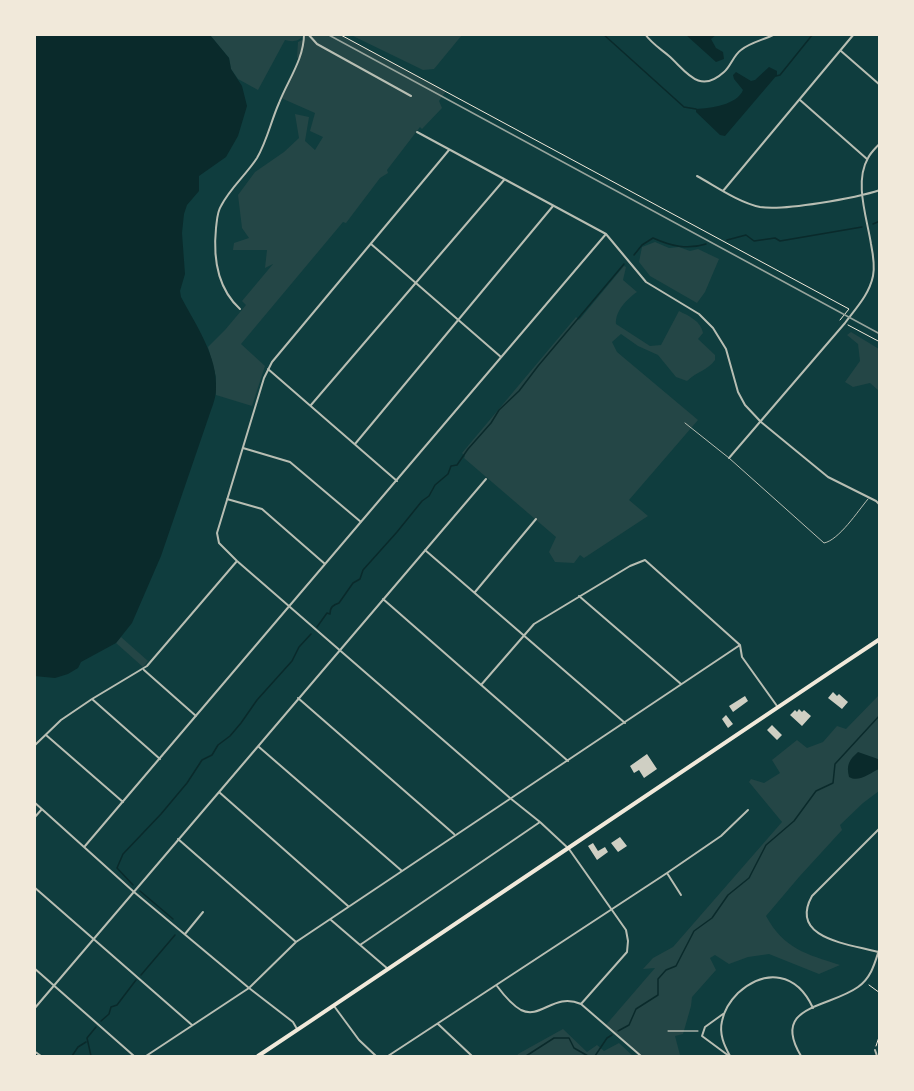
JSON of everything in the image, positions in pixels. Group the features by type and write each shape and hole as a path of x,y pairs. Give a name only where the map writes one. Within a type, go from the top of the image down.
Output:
{"main road":[{"path":"258,1056 266,1054 297,1029 569,849 879,639"}],"street":[{"path":"306,34 316,44 411,96"},
{"path":"240,309 225,293 215,263 219,208 251,167 262,147 304,47 306,34"},
{"path":"645,34 653,45 672,58 690,78 705,81 714,79 723,73 742,49 776,34"},
{"path":"723,190 854,34"},
{"path":"840,51 879,85"},
{"path":"800,100 867,159"},
{"path":"417,132 606,234 646,282 699,314 713,328 726,349 738,392 745,405 761,422 828,477 879,505"},
{"path":"729,458 861,304 870,286 874,273 873,255 863,195 863,177 867,159 879,143"},
{"path":"449,150 278,353 268,369 217,533 219,543 237,561 569,849 613,909 626,930 628,941 627,952 581,1004"},
{"path":"698,176 762,207 779,207 863,195 879,190"},
{"path":"311,405 504,179"},
{"path":"355,444 553,206"},
{"path":"85,846 606,234"},
{"path":"371,244 501,357"},
{"path":"874,273 879,273"},
{"path":"268,369 397,481"},
{"path":"243,448 290,462 361,522"},
{"path":"34,1009 382,598 486,479"},
{"path":"227,499 262,509 326,564"},
{"path":"475,592 536,519"},
{"path":"425,550 625,723"},
{"path":"482,685 534,624 630,566 645,560 741,645 742,657 777,706"},
{"path":"34,746 62,720 92,699 143,670 237,561"},
{"path":"579,596 681,684"},
{"path":"382,598 568,760"},
{"path":"146,1056 249,988 296,942 348,906 741,645"},
{"path":"143,670 196,716"},
{"path":"298,698 454,834"},
{"path":"92,699 160,759"},
{"path":"46,735 123,802"},
{"path":"258,746 402,871"},
{"path":"219,792 348,906"},
{"path":"34,802 134,892 291,1021 297,1029"},
{"path":"34,818 42,809"},
{"path":"388,1056 667,873 721,836 748,810"},
{"path":"360,945 540,822"},
{"path":"878,952 822,936 811,928 806,919 806,907 812,896 879,828"},
{"path":"178,839 296,942"},
{"path":"667,873 681,895"},
{"path":"34,887 192,1025"},
{"path":"185,934 203,912"},
{"path":"331,919 388,969"},
{"path":"801,1056 793,1042 791,1030 796,1018 805,1011 858,987 874,967 879,947"},
{"path":"34,968 134,1056"},
{"path":"730,1056 722,1037 722,1022 734,998 747,985 761,978 774,977 788,980 807,994 813,1008"},
{"path":"496,986 521,1010 534,1013 563,1000 581,1004 641,1056"},
{"path":"333,1006 353,1033 376,1056"},
{"path":"725,1013 705,1027 702,1036 730,1056"},
{"path":"438,1024 472,1056"},
{"path":"875,1050 877,1056"},
{"path":"34,1051 41,1056"}],"lane":[{"path":"685,423 729,458 824,543 830,542 837,536 869,498"}],"path":[{"path":"339,34 849,309 840,320 879,342"},
{"path":"865,981 879,993"},
{"path":"668,1031 700,1031"},
{"path":"875,1050 879,1034"}],"shaded area":[{"path":"35,34 210,35 229,58 231,69 242,86 247,106 238,136 226,157 199,176 199,191 187,205 184,214 182,233 185,274 180,291 210,353 216,377 213,406 161,556 132,623 116,643 81,662 78,668 68,674 55,678 34,676"},
{"path":"462,34 434,69 423,70 351,35"},
{"path":"210,35 303,35 295,41 285,40 258,90 238,79 231,69 229,58"},
{"path":"304,35 340,35 446,91 439,101 442,108 422,129 420,127 387,170 388,173 380,178 346,223 343,222 241,344 265,366 252,406 216,395 216,377 208,347 246,305 242,301 273,264 265,268 267,250 233,250 234,243 249,238 242,228 238,195 255,172 284,152 299,138 295,114 309,117 305,141 315,150 323,137 310,131 315,113 281,98 299,59 297,57 298,42 304,39"},
{"path":"686,35 716,35 711,39 716,48 723,52 724,59 716,62"},
{"path":"769,67 777,71 777,75 725,136 720,135 696,112 696,109 716,107 740,95 743,90 734,79 733,75 736,72 751,81"},
{"path":"655,242 669,248 679,247 690,251 698,249 719,259 705,292 697,303 650,276 639,262 642,247"},
{"path":"624,266 626,267 623,280 637,292 620,310 616,324 650,346 661,345 679,311 700,325 703,333 698,339 715,355 715,360 687,381 676,377 658,355 638,346 621,334 612,342 617,352 698,420 629,500 648,516 584,558 580,555 574,563 555,562 549,552 556,537 464,458 462,453 576,317 579,320"},
{"path":"851,332 879,349 879,391 870,383 853,387 845,382 860,361 858,344 847,335"},
{"path":"121,637 148,661 143,667 116,643"},
{"path":"879,695 879,791 840,825 842,830 766,916 780,936 797,949 840,965 819,974 769,954 748,957 729,964 715,955 710,958 716,970 692,997 683,1034 675,1036 680,1055 641,1056 605,1026 655,968 643,969 653,958 673,947 782,822 749,782 751,779 764,783 780,773 772,760 797,740 807,748 823,742 837,726 846,729"},
{"path":"858,752 878,759 879,769 861,778 853,779 849,777 848,766 850,760"},
{"path":"563,1029 587,1052 597,1045 604,1051 619,1043 633,1056 517,1056"}],"building":[{"path":"833,692 848,702 842,709 828,698"},
{"path":"745,696 748,701 733,712 729,706"},
{"path":"799,709 811,716 802,726 790,715"},
{"path":"726,715 733,724 728,728 722,719"},
{"path":"772,725 782,735 777,740 767,730"},
{"path":"647,754 657,769 644,778 639,770 634,773 630,766"},
{"path":"620,837 627,846 618,852 611,843"},
{"path":"593,843 598,851 605,847 608,852 597,860 588,846"}],"waterway":[{"path":"603,34 684,107 696,109"},
{"path":"776,76 780,75 813,34"},
{"path":"873,224 880,221"},
{"path":"727,240 746,235 754,241 775,238 780,241 862,227"},
{"path":"634,255 642,245 653,238 679,246 692,247 706,244"},
{"path":"317,627 327,613 330,614 332,607 339,603 353,583 360,579 363,570 422,501 429,496 435,485 448,474 451,466 457,465 499,410 519,391 624,264"},
{"path":"133,885 117,868 123,854 161,814 187,783 202,760 212,755 218,745 230,736 257,700 292,661 299,647 311,634"},
{"path":"618,1031 629,1025 636,1009 658,995 658,979 666,970 676,966 694,931 712,918 728,895 749,878 766,845 794,821 816,791 833,783 835,764 880,715"},
{"path":"140,891 173,919"},
{"path":"141,975 175,935"},
{"path":"101,1021 136,980"},
{"path":"91,1056 87,1038 96,1027"},
{"path":"595,1056 607,1038 612,1035"},
{"path":"526,1056 554,1038 569,1038 574,1048 588,1056"},
{"path":"72,1056 78,1047 86,1042"}],"railway":[{"path":"327,34 880,334"}]}
